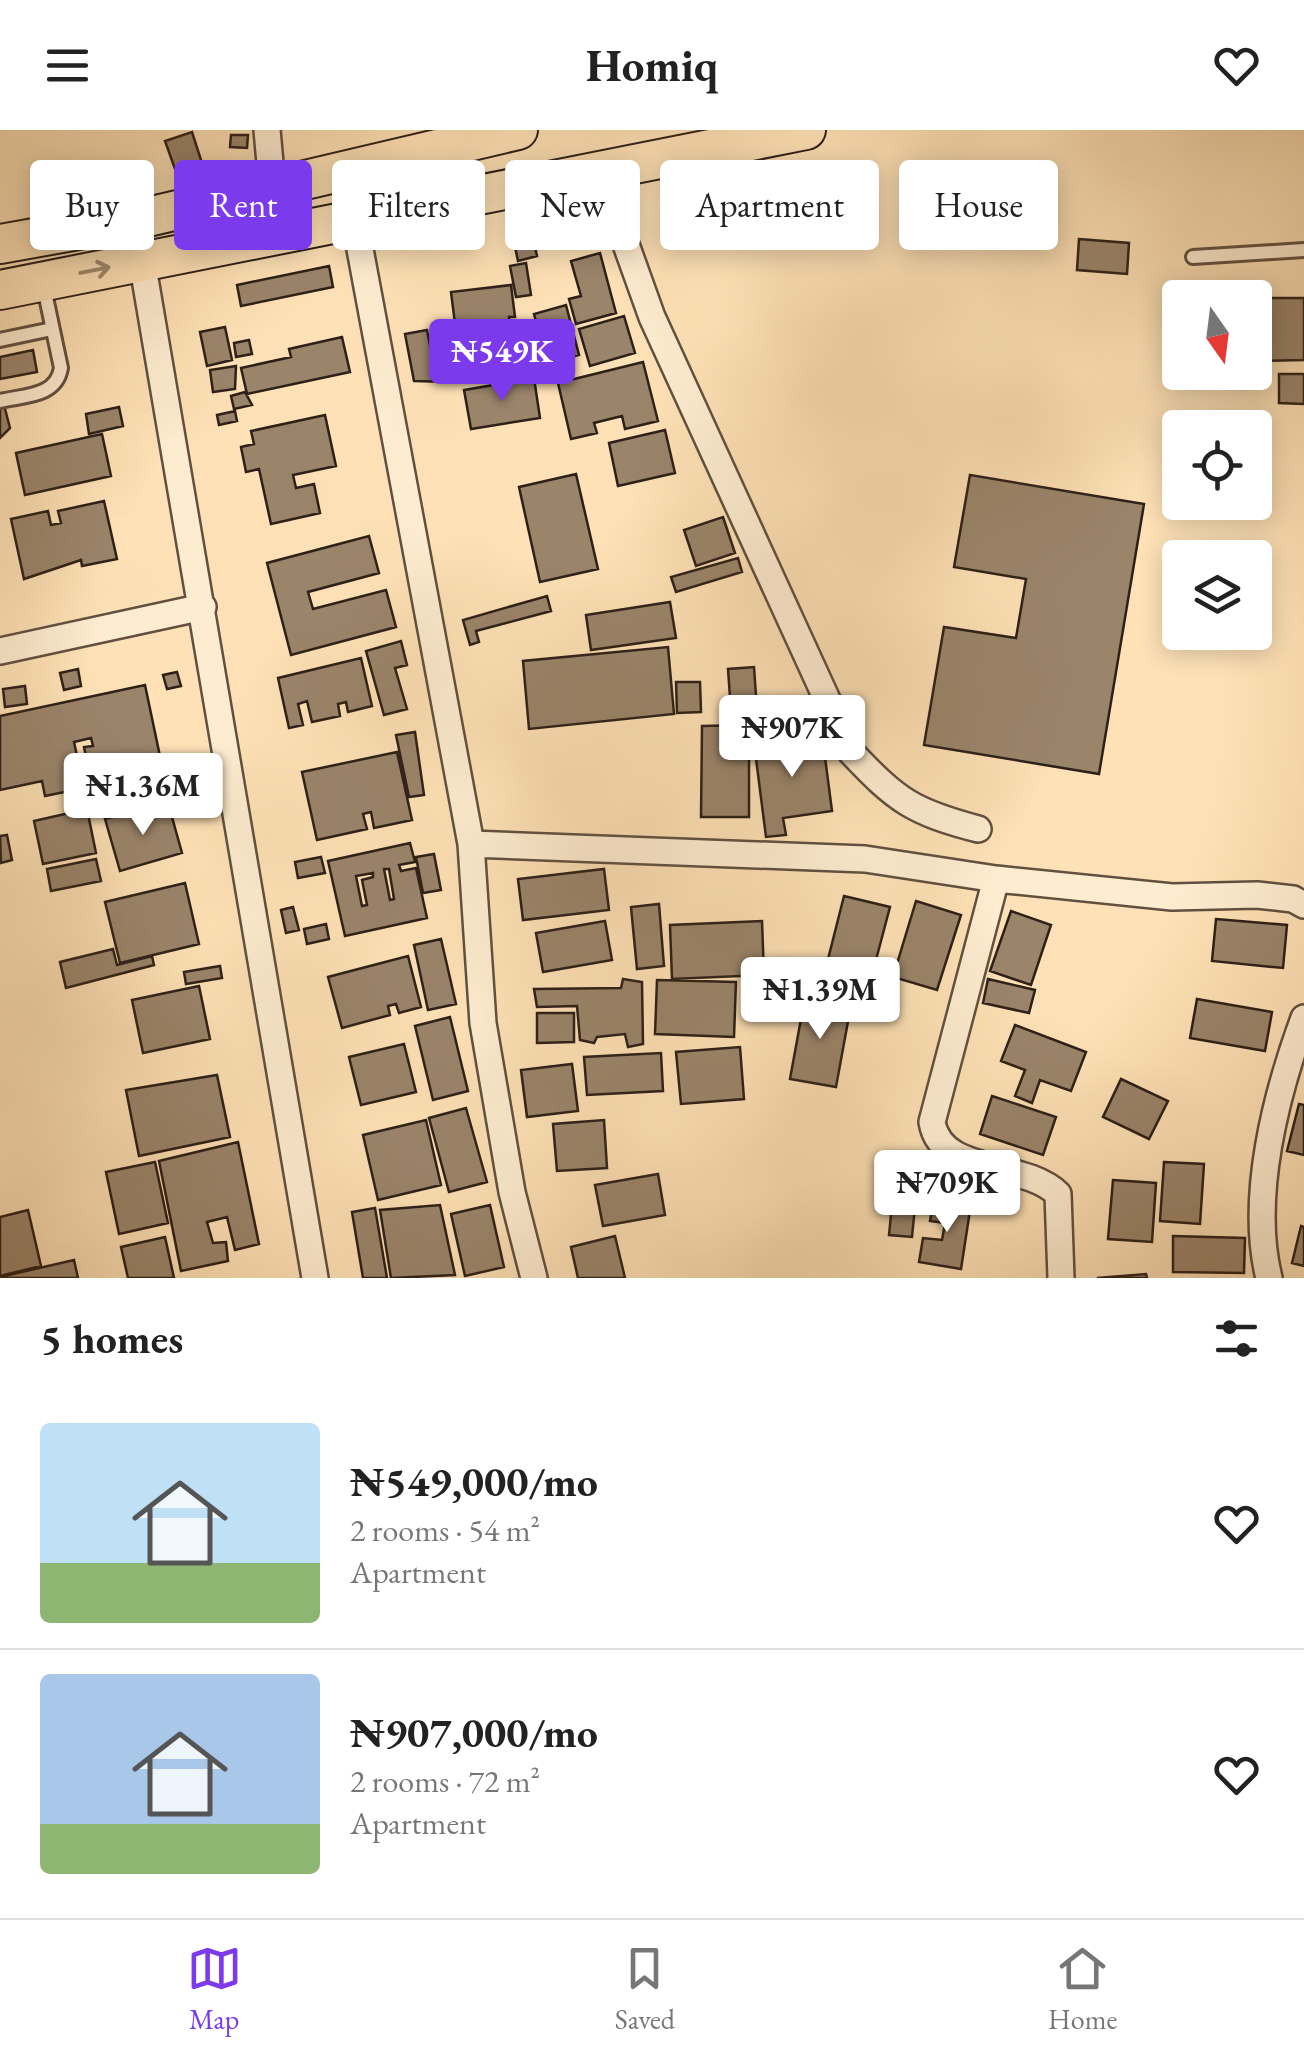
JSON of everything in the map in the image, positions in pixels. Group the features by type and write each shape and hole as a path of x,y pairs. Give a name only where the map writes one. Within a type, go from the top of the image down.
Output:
{"main road":[{"path":"312,173 417,141 518,130"},
{"path":"640,164 806,130"},
{"path":"0,290 332,222"},
{"path":"0,244 30,239"}],"street":[{"path":"267,130 270,160"},
{"path":"142,250 315,1278"},
{"path":"360,250 470,844 483,1024 512,1192 534,1278"},
{"path":"628,250 652,317 851,752 887,790 921,814 978,829"},
{"path":"0,650 204,608"},
{"path":"470,844 865,859 996,879 1172,897 1293,899 1304,905"},
{"path":"996,879 932,1122 935,1140 947,1152 1030,1176 1058,1194 1062,1278"},
{"path":"1268,1278 1260,1243 1268,1147 1285,1070 1304,1018"}],"lane":[{"path":"1193,258 1304,250"},
{"path":"0,402 54,388 61,368 42,281"},
{"path":"0,340 52,329"}],"building":[{"path":"192,132 201,160 174,160 174,166 165,141"},
{"path":"231,135 248,135 247,148 230,147"},
{"path":"1079,239 1129,243 1127,274 1077,270"},
{"path":"516,250 536,250 537,256 518,261"},
{"path":"600,253 616,313 576,324 569,299 581,296 571,261"},
{"path":"526,263 531,295 516,297 510,266"},
{"path":"329,266 333,287 241,306 237,285"},
{"path":"511,285 515,317 509,317 512,340 518,339 522,371 462,379 451,292"},
{"path":"1272,298 1304,298 1304,360 1272,361"},
{"path":"566,305 579,355 547,364 534,314"},
{"path":"624,316 635,353 590,366 579,329"},
{"path":"225,327 232,360 207,366 200,332"},
{"path":"427,330 433,360 452,361 451,382 414,381 405,334"},
{"path":"342,337 350,372 247,394 241,368 291,357 289,349"},
{"path":"249,340 252,354 236,357 234,343"},
{"path":"33,350 37,372 0,379 0,357"},
{"path":"643,362 658,421 625,429 622,416 594,423 597,433 571,439 558,383"},
{"path":"236,366 235,389 213,392 210,370"},
{"path":"1279,374 1304,374 1304,404 1279,403"},
{"path":"534,378 540,418 471,429 464,390"},
{"path":"245,392 252,405 234,409 231,396"},
{"path":"3,401 10,428 0,438 0,402"},
{"path":"119,407 123,426 89,434 86,414"},
{"path":"235,411 237,421 219,425 217,415"},
{"path":"325,415 336,466 293,475 296,488 314,484 320,513 271,524 259,469 246,472 241,447 254,444 251,431"},
{"path":"665,430 675,473 618,486 609,443"},
{"path":"102,434 111,476 25,495 16,453"},
{"path":"576,474 598,569 540,582 519,487"},
{"path":"970,475 1144,504 1099,774 924,745 944,627 1016,638 1026,579 954,567"},
{"path":"104,501 117,559 82,566 81,560 24,579 11,519 48,511 51,525 61,523 58,511"},
{"path":"723,517 735,553 696,566 684,530"},
{"path":"369,536 379,573 308,592 313,609 386,590 396,627 291,655 267,563"},
{"path":"738,558 742,572 676,592 671,577"},
{"path":"547,596 551,611 476,631 479,642 470,645 463,620"},
{"path":"670,602 676,638 591,650 586,615"},
{"path":"401,641 407,665 395,668 407,709 384,715 366,651"},
{"path":"668,647 674,714 529,729 523,661"},
{"path":"361,658 372,706 348,712 346,702 338,704 340,716 312,722 307,701 298,704 303,725 289,728 278,678"},
{"path":"754,667 757,710 731,712 728,669"},
{"path":"78,669 81,686 64,690 60,673"},
{"path":"177,672 181,686 167,689 163,675"},
{"path":"676,682 700,682 701,712 677,713"},
{"path":"145,685 165,780 143,785 141,777 93,792 84,747 93,746 91,738 74,742 84,788 45,796 42,781 0,790 0,716"},
{"path":"25,686 27,704 5,707 3,689"},
{"path":"749,725 749,817 701,817 702,726"},
{"path":"415,732 424,795 409,797 396,735"},
{"path":"822,734 832,811 783,818 786,835 766,837 754,743"},
{"path":"397,752 412,820 374,828 371,812 363,814 367,829 317,840 302,772"},
{"path":"147,808 149,815 170,810 182,853 120,871 105,819"},
{"path":"87,809 96,853 43,864 34,821"},
{"path":"7,835 12,860 1,863 0,836"},
{"path":"410,843 415,862 399,865 401,871 416,868 427,918 345,936 328,861","holes":["384,869 389,869 394,899 390,900","373,873 373,877 362,880 367,905 362,906 356,876"]},
{"path":"434,854 441,890 423,893 416,857"},
{"path":"321,857 325,873 298,878 295,862"},
{"path":"96,859 101,881 51,891 47,869"},
{"path":"604,869 609,910 523,920 518,879"},
{"path":"185,883 199,944 120,963 105,902"},
{"path":"844,896 890,907 872,975 844,967 842,975 825,971"},
{"path":"916,901 961,915 937,990 893,977"},
{"path":"659,904 664,966 637,969 631,907"},
{"path":"293,907 299,930 286,933 281,910"},
{"path":"1011,911 1051,925 1031,985 990,971"},
{"path":"1216,919 1287,925 1283,968 1212,961"},
{"path":"605,921 612,960 543,972 536,933"},
{"path":"762,921 764,975 672,979 670,925"},
{"path":"326,924 329,939 307,944 304,929"},
{"path":"441,939 456,1004 428,1010 414,945"},
{"path":"113,949 117,965 152,956 154,965 66,988 60,962"},
{"path":"408,956 421,1007 399,1013 396,1004 388,1006 390,1015 342,1028 328,977"},
{"path":"220,966 222,978 186,984 184,972"},
{"path":"623,979 642,982 643,1044 628,1047 625,1034 597,1037 594,1043 580,1040 577,1006 537,1007 534,989 621,988"},
{"path":"988,979 1035,990 1029,1013 983,1003"},
{"path":"657,980 736,982 734,1037 655,1034"},
{"path":"199,986 210,1039 143,1053 132,1000"},
{"path":"805,997 851,1005 836,1087 790,1079"},
{"path":"1197,999 1272,1012 1265,1051 1190,1038"},
{"path":"537,1013 574,1013 574,1042 537,1043"},
{"path":"450,1017 468,1091 433,1100 415,1026"},
{"path":"1015,1025 1086,1052 1071,1091 1040,1080 1032,1103 1015,1096 1025,1070 1001,1061"},
{"path":"404,1044 416,1092 361,1105 349,1057"},
{"path":"740,1047 744,1099 681,1104 676,1052"},
{"path":"661,1053 663,1091 587,1095 584,1057"},
{"path":"572,1064 578,1111 527,1117 521,1070"},
{"path":"217,1075 230,1137 139,1156 126,1090"},
{"path":"1121,1079 1168,1101 1149,1139 1103,1117"},
{"path":"992,1096 1056,1117 1043,1155 980,1134"},
{"path":"1299,1104 1304,1105 1304,1155 1287,1151"},
{"path":"466,1108 487,1182 449,1192 429,1118"},
{"path":"426,1120 441,1185 378,1200 363,1135"},
{"path":"604,1120 607,1168 557,1171 553,1124"},
{"path":"238,1142 259,1244 235,1250 227,1217 207,1222 213,1243 226,1242 228,1261 181,1271 159,1161"},
{"path":"155,1162 168,1223 119,1234 106,1172"},
{"path":"1164,1162 1204,1164 1200,1224 1160,1221"},
{"path":"658,1174 665,1215 603,1226 595,1185"},
{"path":"1113,1180 1156,1183 1152,1242 1108,1239"},
{"path":"894,1184 917,1186 912,1237 889,1235"},
{"path":"934,1198 971,1204 961,1269 919,1262 923,1238 942,1240 945,1223 930,1221"},
{"path":"440,1205 455,1275 391,1278 380,1210"},
{"path":"490,1205 504,1267 465,1276 451,1214"},
{"path":"375,1208 387,1278 363,1278 352,1212"},
{"path":"28,1210 41,1266 0,1276 0,1217"},
{"path":"1301,1226 1304,1227 1304,1266 1292,1263"},
{"path":"615,1236 625,1278 578,1278 571,1247"},
{"path":"1173,1236 1245,1238 1244,1273 1173,1272"},
{"path":"165,1237 174,1278 128,1278 121,1247"},
{"path":"74,1260 78,1278 0,1278 0,1277"},
{"path":"1146,1274 1147,1278 1097,1278"}]}
